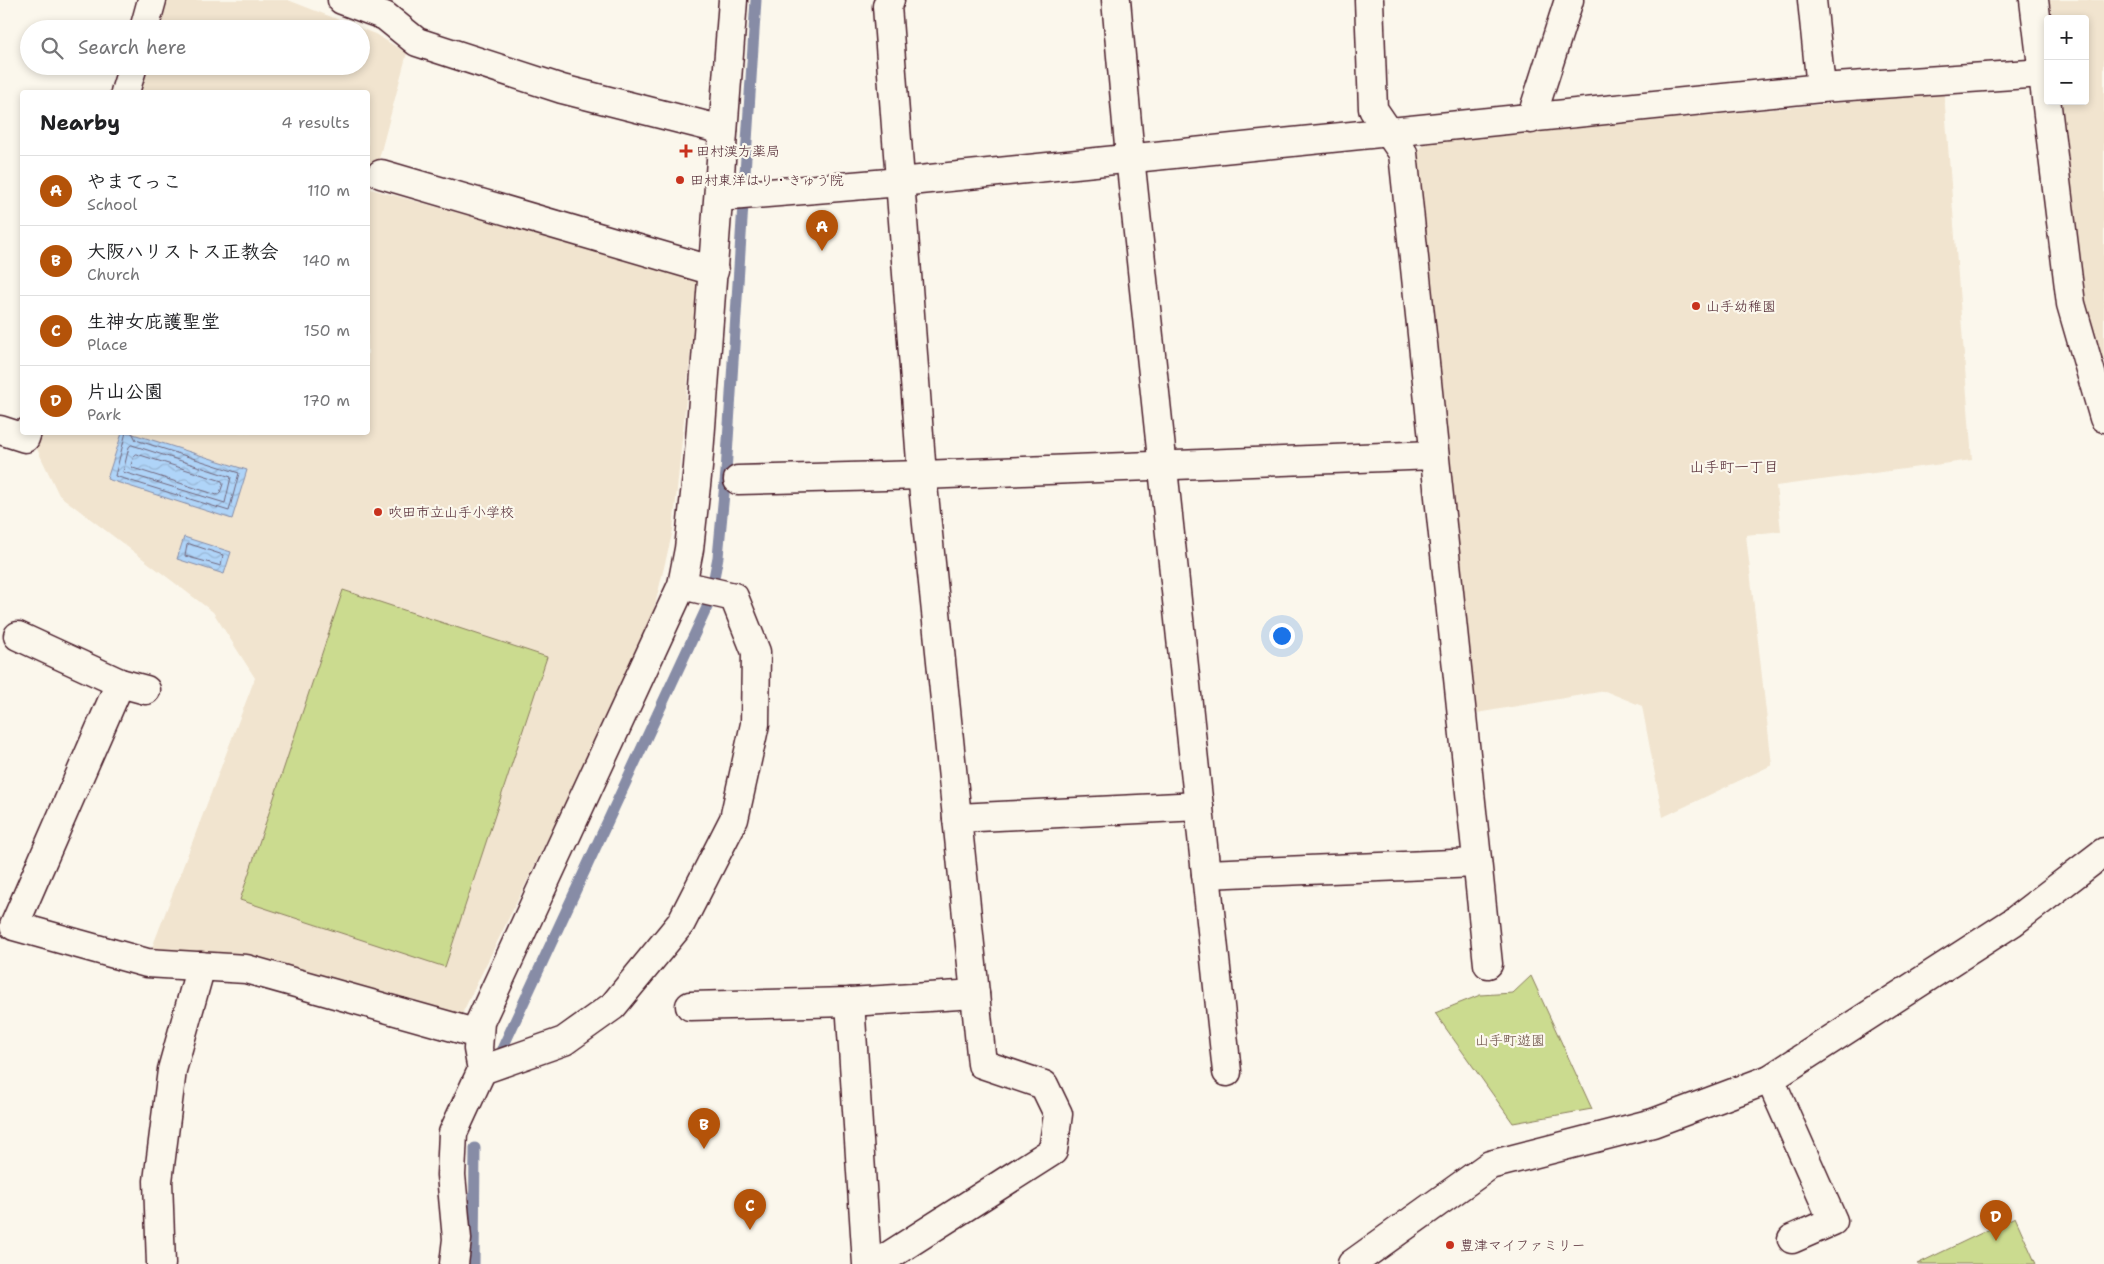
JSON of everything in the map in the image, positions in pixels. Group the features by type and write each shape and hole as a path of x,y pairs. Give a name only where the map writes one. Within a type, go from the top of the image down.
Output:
{"street":[{"path":"146,20 152,0"},
{"path":"342,0 385,16 417,42 562,89 723,130"},
{"path":"454,1264 457,1239 451,1175 453,1133 482,1070 478,1034 485,1013 701,589 693,518 714,271 735,196 723,130 733,0"},
{"path":"876,1264 1053,1151 1058,1114 1044,1085 982,1064 922,475 888,6 890,0"},
{"path":"1116,0 1130,157 1227,1072"},
{"path":"1369,0 1373,109 1403,153 1488,964"},
{"path":"1531,119 1569,0"},
{"path":"1812,0 1821,88"},
{"path":"2034,0 2071,304 2104,418"},
{"path":"735,196 900,182 1130,157 1387,131 1531,119 1821,88 2043,73"},
{"path":"126,90 130,75"},
{"path":"381,174 714,271"},
{"path":"0,430 25,438 26,435"},
{"path":"738,480 1434,456"},
{"path":"482,1070 564,1041 613,1006 681,923 734,819 756,724 756,652 734,597 701,589"},
{"path":"18,636 120,682 146,690"},
{"path":"120,682 14,926 147,963 246,969 478,1034"},
{"path":"957,818 1199,806"},
{"path":"1352,1264 1490,1166 1653,1124 1770,1079 2013,922 2104,852"},
{"path":"1206,874 1477,864"},
{"path":"160,1264 158,1181 172,1070 201,966"},
{"path":"690,1006 850,1002 975,994"},
{"path":"850,1002 868,1264"},
{"path":"1770,1079 1833,1221 1792,1239"}],"shaded area":[{"name":"吹田市立山手小学校","path":"166,0 288,0 339,20 160,20"},
{"path":"2047,0 2104,0 2104,370 2082,303 2058,105 2089,105 2089,15 2049,15"},
{"name":"吹田市立山手小学校","path":"370,32 407,53 371,189 698,278 673,530 648,634 459,1020 150,953 255,678 213,612 59,495 37,449 41,435 370,435 370,90 140,90 144,75 370,75"},
{"name":"山手幼稚園","path":"1944,93 1972,460 1776,486 1781,531 1746,535 1772,765 1663,817 1642,706 1605,691 1471,714 1417,152 1425,142"}],"green space":[{"path":"343,590 547,657 445,967 240,900"},
{"name":"山手町遊園","path":"1531,976 1592,1109 1513,1123 1435,1013 1480,995 1513,993"},
{"path":"2015,1217 2036,1264 1917,1264"}],"water":[{"path":"121,435 136,435 247,470 232,519 107,479"},
{"path":"184,537 231,552 224,574 177,559"}],"waterway":[{"path":"503,1047 709,603 718,557 726,472 756,0"},
{"path":"474,1264 475,1148"}],"place":[{"name":"田村漢方薬局","path":"686,151"},
{"name":"田村東洋はり・きゅう院","path":"680,180"},
{"name":"やまてっこ","path":"822,251"},
{"name":"山手幼稚園","path":"1696,306"},
{"name":"吹田市立山手小学校","path":"378,512"},
{"name":"大阪ハリストス正教会","path":"704,1149"},
{"name":"生神女庇護聖堂","path":"750,1230"},
{"name":"片山公園","path":"1996,1241"},
{"name":"豊津マイファミリー","path":"1450,1245"}],"district":[{"name":"山手町一丁目","path":"1734,467"}]}
